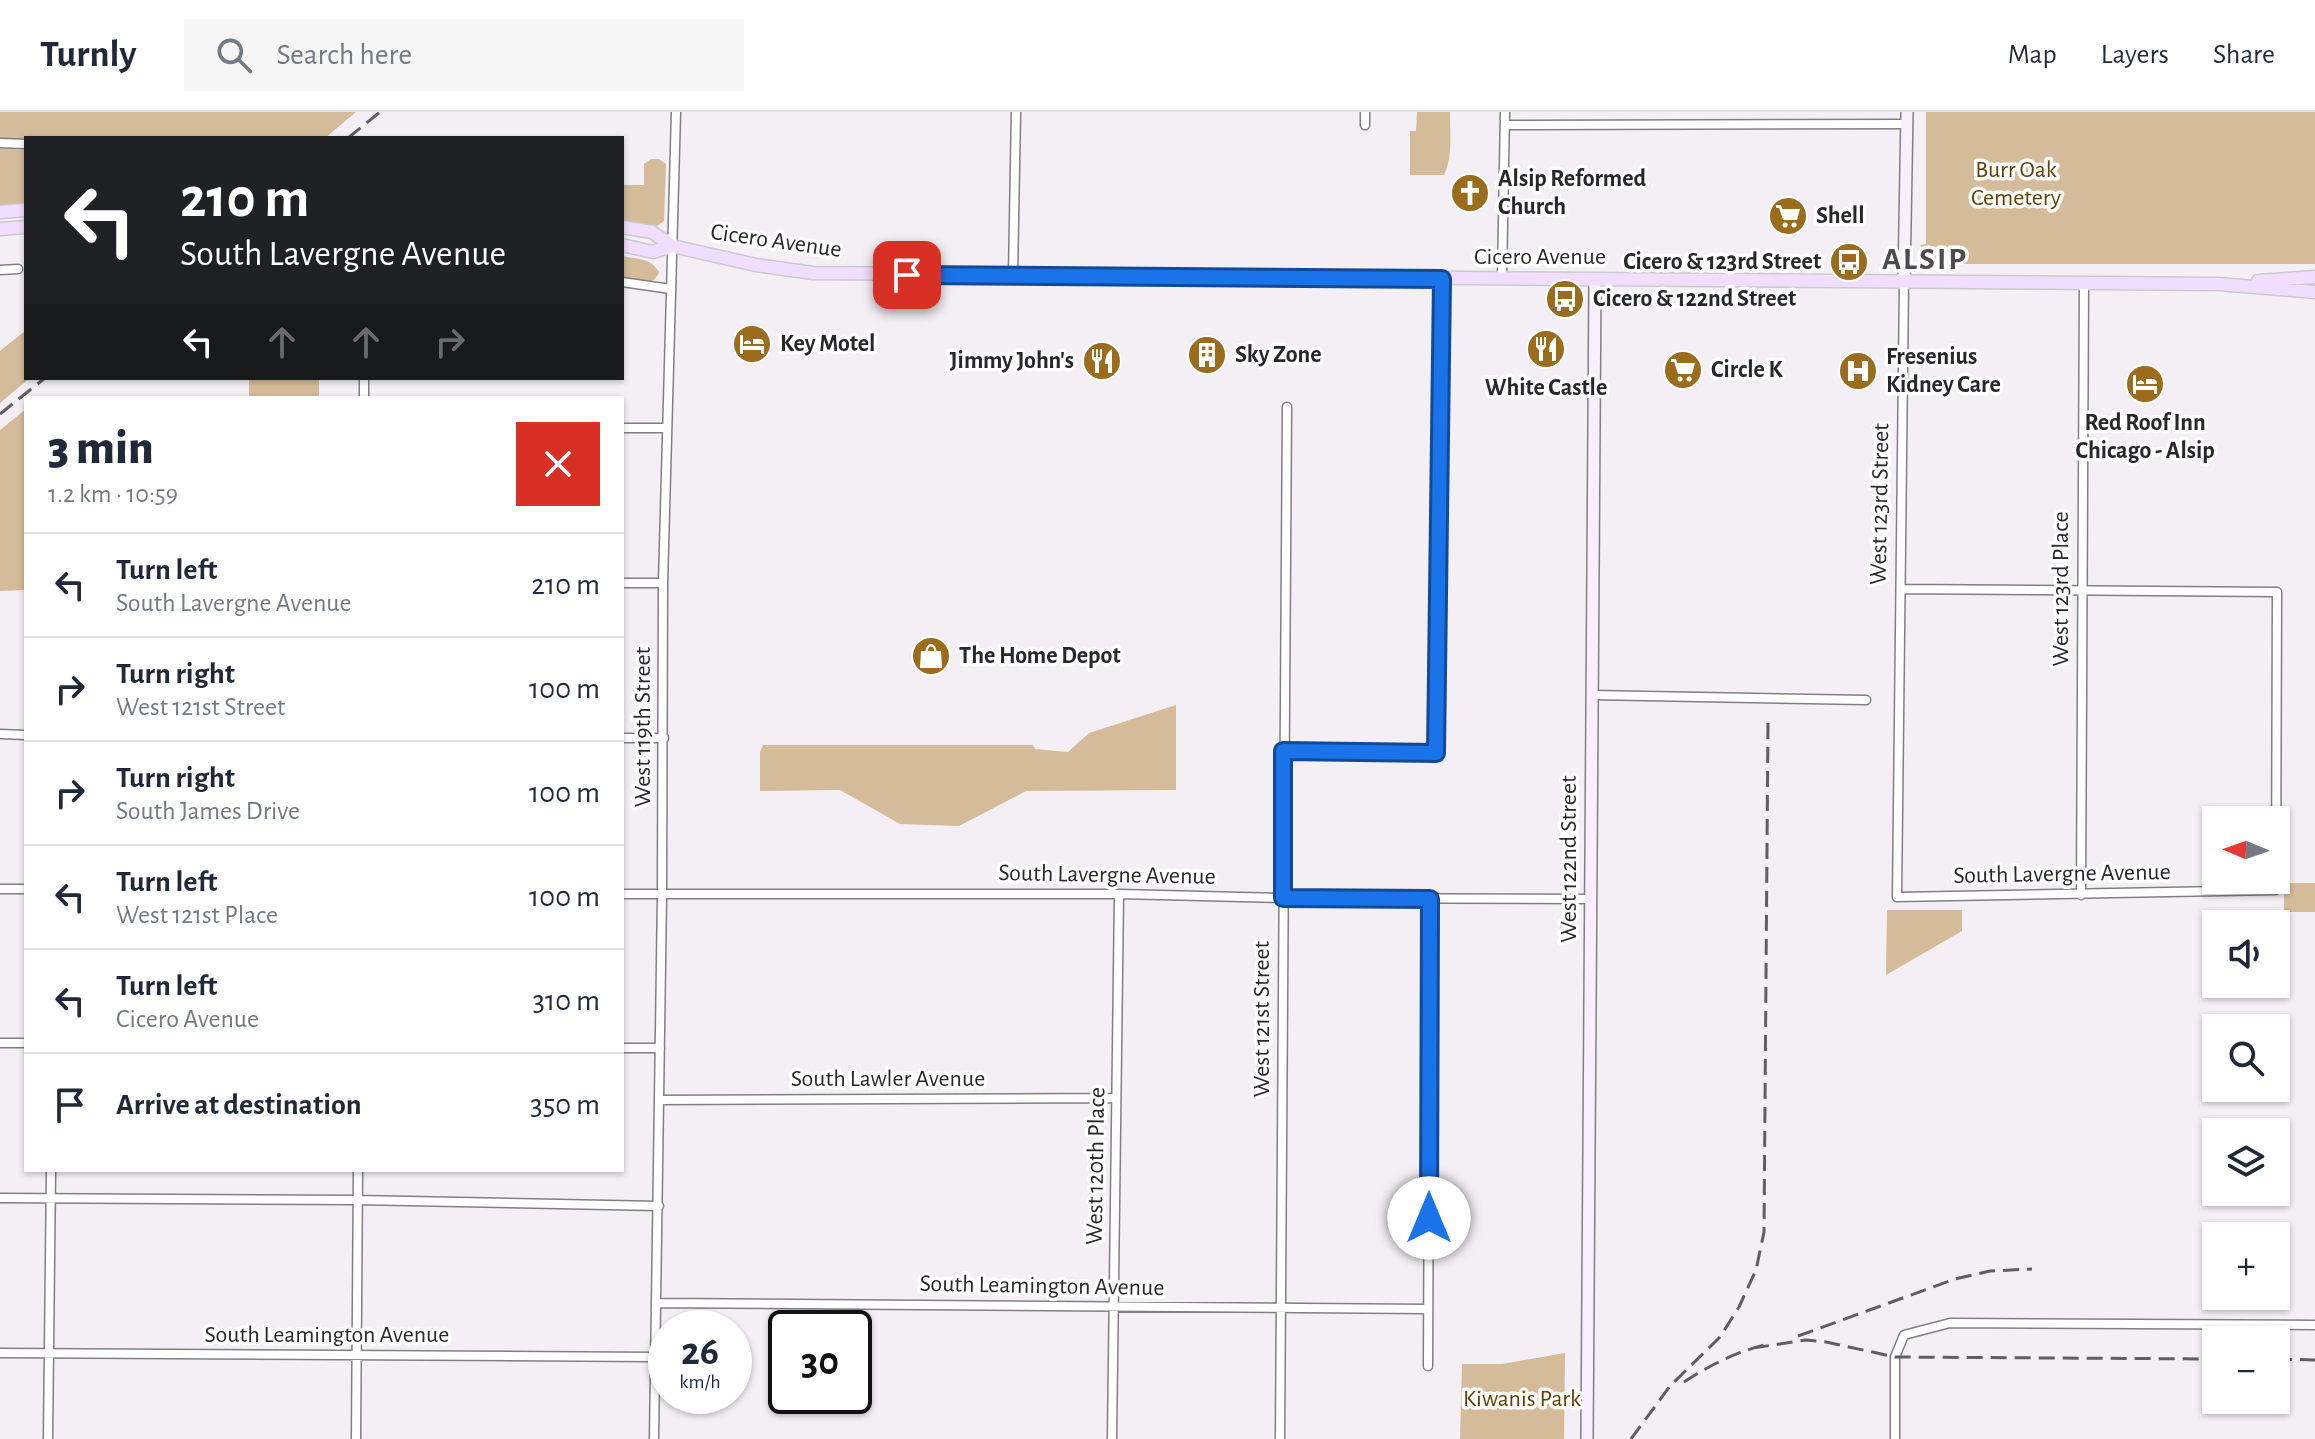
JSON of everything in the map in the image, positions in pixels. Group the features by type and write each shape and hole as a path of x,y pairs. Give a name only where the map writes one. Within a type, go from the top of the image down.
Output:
{"main road":[{"path":"0,212 24,210"},
{"path":"0,229 24,227"},
{"name":"Cicero Avenue","path":"624,227 652,232 672,246 756,265 813,273 2084,282 2219,284 2315,292"},
{"name":"Cicero Avenue","path":"624,245 653,252 672,246"},
{"name":"Cicero Avenue","path":"2219,284 2315,277"}],"street":[{"name":"West 119th Street","path":"656,1310 664,738 663,583 676,112"},
{"path":"1013,275 1016,112"},
{"path":"1365,112 1365,125"},
{"path":"1502,279 1505,112"},
{"path":"1505,125 1906,118"},
{"name":"West 123rd Street","path":"1897,897 1906,118"},
{"path":"0,143 24,144"},
{"path":"0,270 18,269"},
{"path":"1283,751 1436,753 1442,279"},
{"name":"West 122nd Street","path":"1587,1439 1595,280"},
{"path":"624,282 671,289"},
{"name":"West 123rd Place","path":"2081,895 2084,282"},
{"name":"West 121st Street","path":"1280,1439 1287,407"},
{"path":"624,428 667,428"},
{"path":"624,583 663,583"},
{"path":"1901,589 2081,590"},
{"name":"South Lavergne Avenue","path":"1897,897 2276,890 2277,592 2081,590"},
{"path":"1592,695 1866,700"},
{"path":"0,734 24,735"},
{"path":"624,738 664,738"},
{"path":"0,889 24,889"},
{"name":"South Lavergne Avenue","path":"624,894 1119,894 1591,899"},
{"name":"West 120th Place","path":"1112,1439 1119,894"},
{"path":"1428,1366 1430,899"},
{"path":"0,1043 24,1043"},
{"path":"624,1048 660,1048"},
{"name":"South Lawler Avenue","path":"660,1100 1116,1098"},
{"path":"48,1439 51,1172"},
{"path":"356,1439 358,1172"},
{"path":"0,1198 659,1206"},
{"name":"South Leamington Avenue","path":"656,1303 1428,1309"},
{"path":"1895,1439 1895,1357 1904,1335 1950,1323 2315,1325"},
{"name":"South Leamington Avenue","path":"0,1353 648,1357"},
{"name":"West 119th Street","path":"654,1414 654,1439"}],"green space":[{"path":"0,112 356,112 327,136 24,136 24,139 0,139"},
{"path":"1417,112 1450,112 1450,152 1444,175 1410,175 1410,131 1416,131"},
{"name":"Burr Oak Cemetery","path":"1926,112 2315,112 2315,264 1946,264 1930,258 1920,245 1926,244"},
{"path":"0,148 24,150 24,203 0,206"},
{"path":"651,159 659,159 666,164 664,221 657,226 624,220 624,185 644,185 644,164"},
{"path":"624,256 652,264 659,272 653,280 644,282 624,278"},
{"path":"24,332 24,380 28,380 0,403 0,351"},
{"path":"249,380 319,380 319,396 249,396"},
{"path":"24,411 24,590 0,591 0,430"},
{"path":"1176,705 1176,790 1026,791 959,826 900,824 840,790 760,791 760,752 763,745 1033,745 1035,749 1068,752 1089,733"},
{"path":"2290,883 2315,883 2315,912 2284,910 2284,894 2290,894"},
{"path":"1887,910 1962,910 1962,931 1886,975"},
{"name":"Kiwanis Park","path":"1565,1353 1564,1439 1460,1439 1462,1364 1502,1364"}],"railway":[{"path":"350,136 380,112"},
{"path":"0,414 42,380"},
{"path":"1631,1439 1670,1386 1720,1337 1739,1307 1756,1270 1764,1232 1768,721"},
{"path":"1798,1336 1955,1279 1990,1271 2032,1269"},
{"path":"1753,1348 1806,1340 1895,1357 2202,1359"},
{"path":"1684,1382 1722,1360 1764,1345"},
{"path":"2290,1359 2315,1360"}],"place":[{"name":"Alsip Reformed Church","path":"1470,193"},
{"name":"Shell","path":"1788,216"},
{"name":"Cicero & 123rd Street","path":"1849,262"},
{"name":"Cicero & 122nd Street","path":"1565,299"},
{"name":"Key Motel","path":"752,344"},
{"name":"White Castle","path":"1546,349"},
{"name":"Sky Zone","path":"1207,355"},
{"name":"Jimmy John's","path":"1102,361"},
{"name":"Circle K","path":"1683,370"},
{"name":"Fresenius Kidney Care","path":"1858,371"},
{"name":"Red Roof Inn Chicago - Alsip","path":"2145,384"},
{"name":"The Home Depot","path":"931,656"}],"district":[{"name":"ALSIP","path":"1925,259"}],"route":[{"path":"907,275 1442,279 1436,753 1283,751 1283,898 1430,899 1429,1218"}]}
